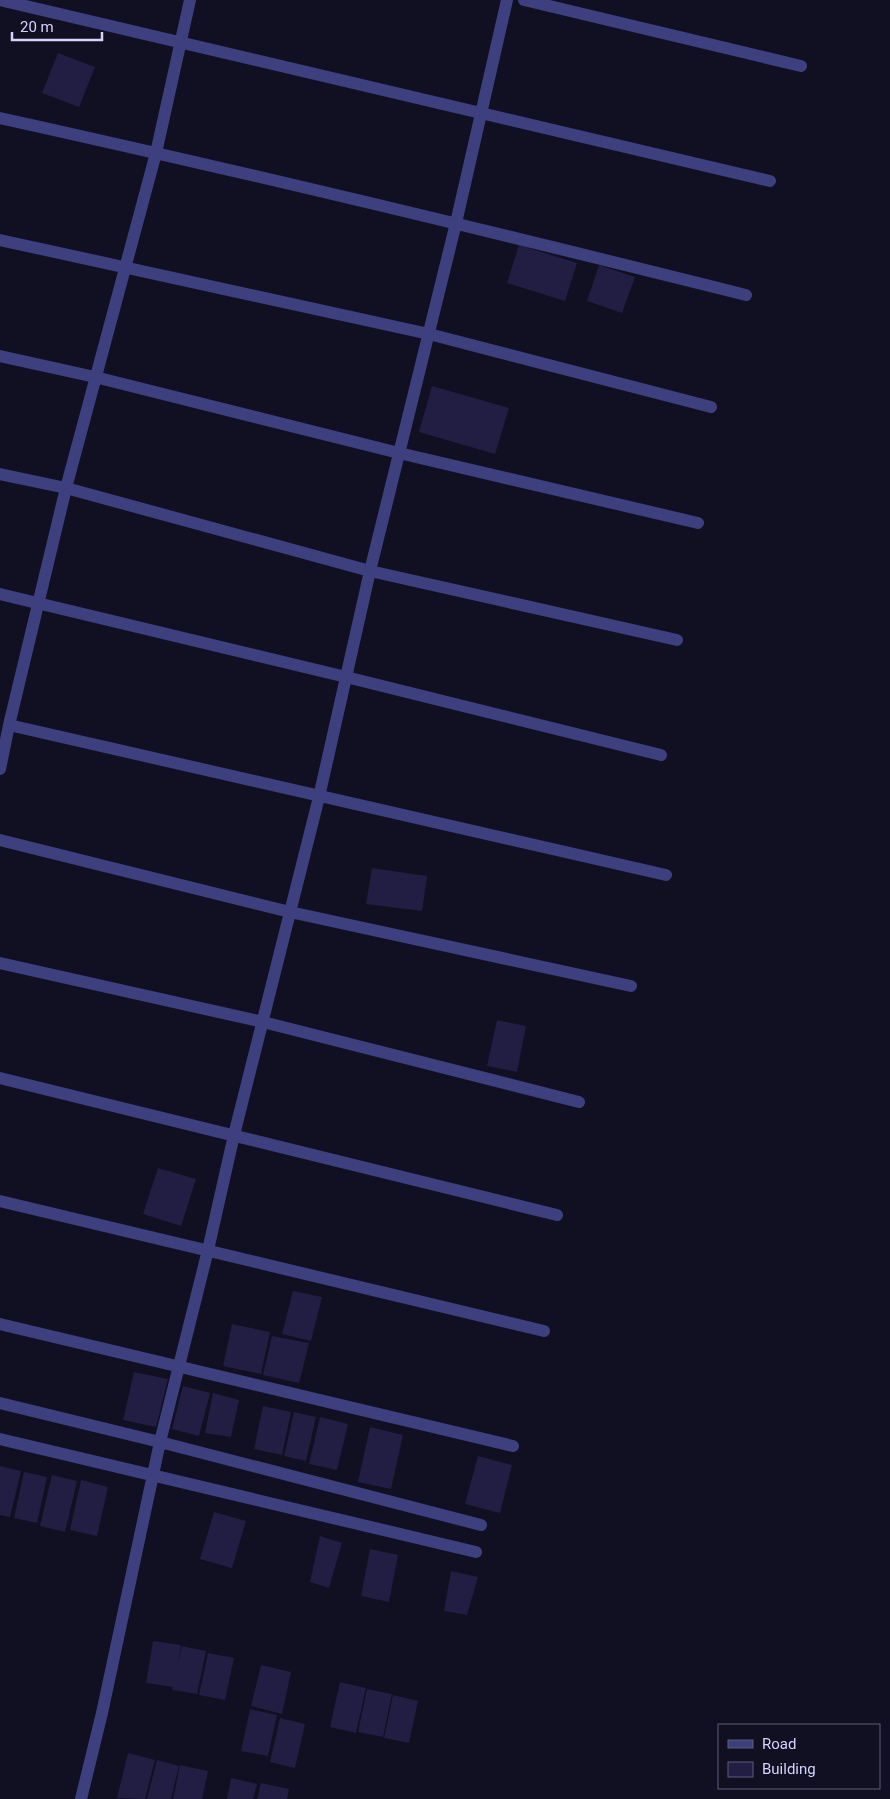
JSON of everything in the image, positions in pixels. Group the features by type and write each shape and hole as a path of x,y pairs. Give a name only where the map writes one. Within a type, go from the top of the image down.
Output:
{"street":[{"path":"0,0 770,180"},
{"path":"0,769 66,488 156,152 190,0"},
{"path":"81,1799 102,1713 160,1442 208,1250 234,1135 319,796 370,571 456,223 507,0"},
{"path":"524,0 801,66"},
{"path":"0,118 156,152 456,223 746,295"},
{"path":"0,240 429,334 711,407"},
{"path":"0,356 96,377 399,453 698,523"},
{"path":"0,474 66,488 370,571 677,640"},
{"path":"0,594 661,755"},
{"path":"9,725 666,876"},
{"path":"0,840 290,912 631,986"},
{"path":"0,963 263,1022 579,1102"},
{"path":"0,1078 557,1215"},
{"path":"0,1201 544,1331"},
{"path":"0,1324 513,1446"},
{"path":"0,1403 160,1442 481,1525"},
{"path":"0,1439 476,1552"}],"building":[{"path":"58,53 95,67 79,107 42,93"},
{"path":"519,245 577,263 565,301 507,283"},
{"path":"599,265 635,277 622,313 587,301"},
{"path":"432,386 509,408 495,454 419,432"},
{"path":"372,868 427,876 422,911 366,904"},
{"path":"497,1020 526,1026 517,1072 487,1066"},
{"path":"158,1168 196,1179 181,1226 143,1214"},
{"path":"293,1291 322,1297 311,1341 282,1334"},
{"path":"232,1324 270,1332 261,1374 223,1366"},
{"path":"272,1336 309,1343 299,1383 263,1375"},
{"path":"134,1372 168,1379 156,1427 123,1420"},
{"path":"183,1386 210,1393 199,1436 172,1429"},
{"path":"213,1393 239,1400 231,1437 205,1433"},
{"path":"263,1406 291,1412 282,1455 254,1449"},
{"path":"294,1412 316,1417 306,1461 284,1456"},
{"path":"320,1417 348,1424 337,1470 309,1464"},
{"path":"370,1427 403,1435 391,1489 358,1482"},
{"path":"478,1456 512,1465 500,1513 465,1504"},
{"path":"0,1466 21,1471 10,1517 0,1515"},
{"path":"24,1472 47,1477 37,1523 14,1518"},
{"path":"52,1475 77,1481 65,1532 40,1526"},
{"path":"81,1480 108,1487 97,1536 70,1530"},
{"path":"214,1512 246,1521 232,1568 200,1559"},
{"path":"320,1536 342,1543 329,1588 310,1582"},
{"path":"370,1549 398,1555 389,1602 361,1596"},
{"path":"451,1571 478,1577 467,1615 444,1611"},
{"path":"153,1641 181,1645 178,1663 182,1646 206,1651 197,1694 172,1690 173,1687 146,1683"},
{"path":"208,1653 234,1658 225,1700 199,1695"},
{"path":"261,1665 291,1672 282,1714 251,1706"},
{"path":"340,1682 366,1688 356,1733 330,1727"},
{"path":"367,1689 392,1694 383,1737 358,1732"},
{"path":"393,1695 418,1701 409,1743 384,1738"},
{"path":"250,1709 277,1715 268,1756 241,1751"},
{"path":"280,1718 305,1724 295,1768 270,1762"},
{"path":"128,1753 155,1760 145,1799 117,1798"},
{"path":"157,1760 179,1766 171,1799 147,1799"},
{"path":"180,1765 208,1771 202,1799 173,1799"},
{"path":"231,1778 257,1784 253,1799 227,1799"},
{"path":"261,1783 289,1789 287,1799 257,1799"}]}
